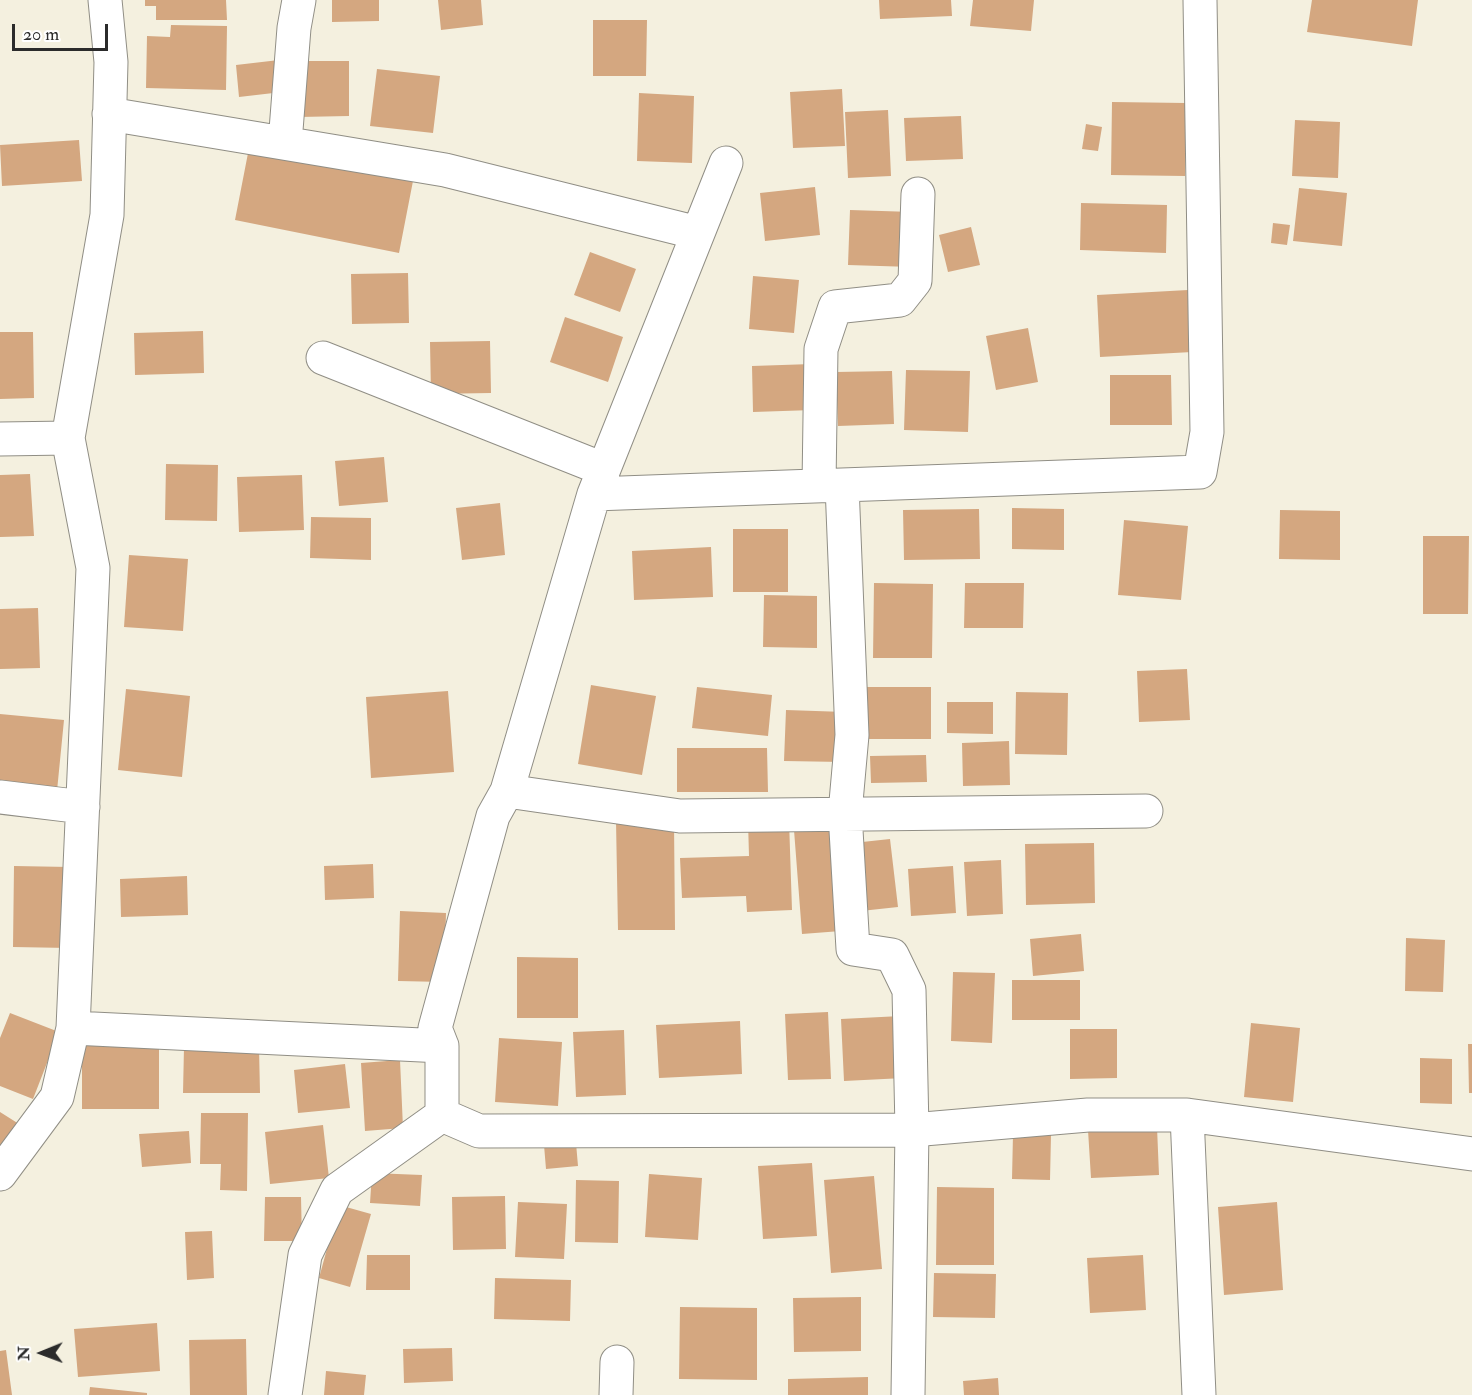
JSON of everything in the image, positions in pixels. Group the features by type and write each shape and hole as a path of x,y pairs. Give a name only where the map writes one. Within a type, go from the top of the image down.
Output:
{"street":[{"path":"0,1174 57,1097 73,1028 93,568 68,438 107,215 111,62 105,0"},
{"path":"285,143 298,0"},
{"path":"323,358 598,482 830,485 1200,472 1208,432 1200,0"},
{"path":"109,114 445,170 698,233"},
{"path":"442,1115 442,1046 435,1028 493,816 507,790 598,482 726,163"},
{"path":"908,1395 912,1130 909,990 892,955 853,949 845,813 852,735 820,349 835,307 900,300 915,280 918,194"},
{"path":"0,438 68,438"},
{"path":"507,790 680,816 1146,811"},
{"path":"0,797 83,807"},
{"path":"73,1028 442,1046"},
{"path":"442,1115 478,1131 912,1130 1088,1115 1187,1115 1472,1154"},
{"path":"285,1395 305,1256 337,1190 442,1115"},
{"path":"1187,1115 1199,1395"},
{"path":"616,1395 617,1362"}],"building":[{"path":"145,0 226,0 227,20 156,20 156,6 145,6"},
{"path":"332,0 379,0 379,21 332,22"},
{"path":"438,0 481,0 483,25 441,30"},
{"path":"879,0 951,0 952,16 880,19"},
{"path":"973,0 1034,0 1031,31 970,26"},
{"path":"1312,0 1418,0 1412,46 1307,32"},
{"path":"593,20 647,20 646,76 593,76"},
{"path":"171,25 227,26 226,90 146,88 147,36 170,37"},
{"path":"279,60 282,92 239,97 236,65"},
{"path":"299,61 349,61 349,116 299,117"},
{"path":"377,69 440,76 433,133 370,126"},
{"path":"842,89 845,146 793,148 790,92"},
{"path":"639,93 694,96 692,163 637,161"},
{"path":"1112,102 1186,103 1185,176 1111,175"},
{"path":"888,110 891,176 848,178 845,112"},
{"path":"961,116 963,159 906,161 904,118"},
{"path":"1295,120 1340,122 1338,178 1292,176"},
{"path":"1086,124 1102,127 1098,151 1082,149"},
{"path":"79,140 82,181 2,186 0,145"},
{"path":"249,148 413,181 399,253 235,220"},
{"path":"815,187 820,235 765,241 760,193"},
{"path":"1299,188 1347,193 1342,246 1293,241"},
{"path":"1081,203 1167,205 1166,253 1080,250"},
{"path":"850,210 913,212 912,267 848,265"},
{"path":"1273,223 1290,225 1287,245 1271,243"},
{"path":"971,227 980,265 948,272 939,235"},
{"path":"590,252 636,269 620,312 574,295"},
{"path":"408,273 409,323 352,324 351,274"},
{"path":"753,276 799,280 794,333 749,329"},
{"path":"1188,290 1192,352 1100,357 1097,295"},
{"path":"565,317 623,337 608,382 550,362"},
{"path":"1028,328 1038,382 996,390 986,336"},
{"path":"203,331 204,373 135,375 134,333"},
{"path":"0,332 33,332 34,398 0,399"},
{"path":"490,341 491,393 431,394 430,342"},
{"path":"812,364 813,410 753,412 752,366"},
{"path":"906,370 970,371 968,432 904,430"},
{"path":"892,371 894,424 838,426 836,372"},
{"path":"1110,375 1171,375 1172,425 1110,425"},
{"path":"384,457 388,502 339,506 335,461"},
{"path":"166,464 218,465 217,521 165,520"},
{"path":"30,474 34,536 0,537 0,475"},
{"path":"302,475 304,530 239,532 237,477"},
{"path":"500,503 505,555 462,560 456,508"},
{"path":"1012,508 1064,509 1064,550 1012,549"},
{"path":"979,509 980,559 904,560 903,510"},
{"path":"1280,510 1340,511 1340,560 1279,559"},
{"path":"311,517 371,518 371,560 310,558"},
{"path":"1124,520 1188,526 1181,600 1118,595"},
{"path":"733,529 788,529 788,592 733,592"},
{"path":"1423,536 1469,536 1468,614 1423,614"},
{"path":"711,547 713,597 634,600 632,551"},
{"path":"129,555 188,559 183,631 124,627"},
{"path":"874,583 933,584 932,658 873,658"},
{"path":"965,583 1024,583 1023,628 964,628"},
{"path":"764,595 817,596 817,648 763,647"},
{"path":"38,608 40,668 0,669 0,609"},
{"path":"1187,669 1190,720 1139,722 1137,671"},
{"path":"591,685 656,696 642,775 578,764"},
{"path":"697,687 772,695 768,736 692,728"},
{"path":"863,687 931,687 931,739 863,739"},
{"path":"126,689 190,696 182,777 118,770"},
{"path":"448,691 454,772 371,778 366,697"},
{"path":"1016,692 1068,693 1067,755 1015,754"},
{"path":"947,702 993,702 993,734 947,733"},
{"path":"786,710 845,712 843,762 784,761"},
{"path":"0,714 64,720 56,801 0,796"},
{"path":"1009,741 1010,785 963,786 962,743"},
{"path":"677,748 767,748 768,792 677,792"},
{"path":"926,755 927,782 871,783 870,756"},
{"path":"789,820 792,910 747,912 746,896 682,898 680,858 749,856 748,821"},
{"path":"616,821 674,821 675,930 618,930"},
{"path":"834,827 841,931 802,934 794,830"},
{"path":"890,839 898,907 861,911 853,843"},
{"path":"1094,843 1095,903 1026,905 1025,844"},
{"path":"1001,860 1003,914 967,916 964,862"},
{"path":"373,864 374,898 325,900 324,866"},
{"path":"14,866 70,867 69,948 13,947"},
{"path":"953,866 956,913 911,916 908,869"},
{"path":"187,876 188,915 121,917 120,879"},
{"path":"400,911 446,913 444,982 398,981"},
{"path":"1081,934 1084,971 1033,976 1030,939"},
{"path":"1406,938 1445,940 1443,992 1405,991"},
{"path":"517,957 578,958 578,1018 517,1018"},
{"path":"953,972 995,973 992,1043 951,1041"},
{"path":"1012,980 1080,980 1080,1020 1012,1020"},
{"path":"828,1012 831,1079 788,1080 785,1014"},
{"path":"10,1013 59,1032 33,1099 0,1086 0,1038"},
{"path":"901,1016 904,1078 844,1081 841,1019"},
{"path":"740,1021 742,1074 659,1078 656,1025"},
{"path":"1251,1023 1300,1028 1293,1102 1244,1097"},
{"path":"1070,1029 1117,1029 1117,1078 1070,1079"},
{"path":"624,1030 626,1095 576,1097 573,1032"},
{"path":"499,1038 562,1042 558,1106 495,1102"},
{"path":"82,1043 159,1043 159,1109 82,1109"},
{"path":"1468,1044 1472,1044 1472,1093 1469,1093"},
{"path":"184,1047 259,1047 260,1093 183,1093"},
{"path":"1420,1058 1452,1059 1452,1104 1420,1103"},
{"path":"400,1060 403,1128 365,1131 361,1063"},
{"path":"345,1064 350,1108 298,1113 294,1070"},
{"path":"0,1112 19,1124 0,1154"},
{"path":"201,1113 248,1113 247,1191 220,1190 221,1164 200,1164"},
{"path":"323,1125 329,1178 270,1184 265,1132"},
{"path":"1157,1127 1159,1175 1091,1178 1088,1130"},
{"path":"189,1131 191,1163 142,1167 139,1134"},
{"path":"1013,1134 1051,1135 1050,1180 1012,1179"},
{"path":"576,1143 578,1166 546,1169 544,1145"},
{"path":"812,1163 817,1236 763,1239 758,1166"},
{"path":"372,1173 422,1175 420,1206 370,1203"},
{"path":"649,1174 702,1178 698,1240 645,1237"},
{"path":"874,1176 882,1269 831,1273 824,1180"},
{"path":"576,1180 619,1181 618,1243 575,1242"},
{"path":"937,1187 994,1188 994,1265 936,1265"},
{"path":"505,1196 506,1249 453,1250 452,1197"},
{"path":"265,1197 301,1197 302,1241 264,1241"},
{"path":"518,1202 567,1204 564,1259 515,1257"},
{"path":"1277,1202 1283,1290 1224,1295 1218,1207"},
{"path":"339,1205 371,1214 350,1287 319,1278"},
{"path":"212,1231 214,1278 187,1280 185,1232"},
{"path":"367,1255 410,1255 410,1290 366,1290"},
{"path":"1143,1255 1146,1310 1090,1313 1087,1258"},
{"path":"934,1273 996,1274 995,1318 933,1317"},
{"path":"495,1278 571,1280 570,1321 494,1319"},
{"path":"861,1297 861,1351 794,1352 793,1298"},
{"path":"680,1307 757,1308 757,1380 679,1379"},
{"path":"157,1323 160,1371 78,1377 74,1329"},
{"path":"246,1339 247,1395 190,1395 189,1340"},
{"path":"452,1348 453,1381 404,1383 403,1349"},
{"path":"6,1350 12,1395 0,1395 0,1351"},
{"path":"326,1371 366,1375 364,1395 324,1395"},
{"path":"868,1377 868,1395 788,1395 788,1379"},
{"path":"998,1378 999,1395 964,1395 963,1381"},
{"path":"90,1387 147,1393 147,1395 89,1395"}]}
